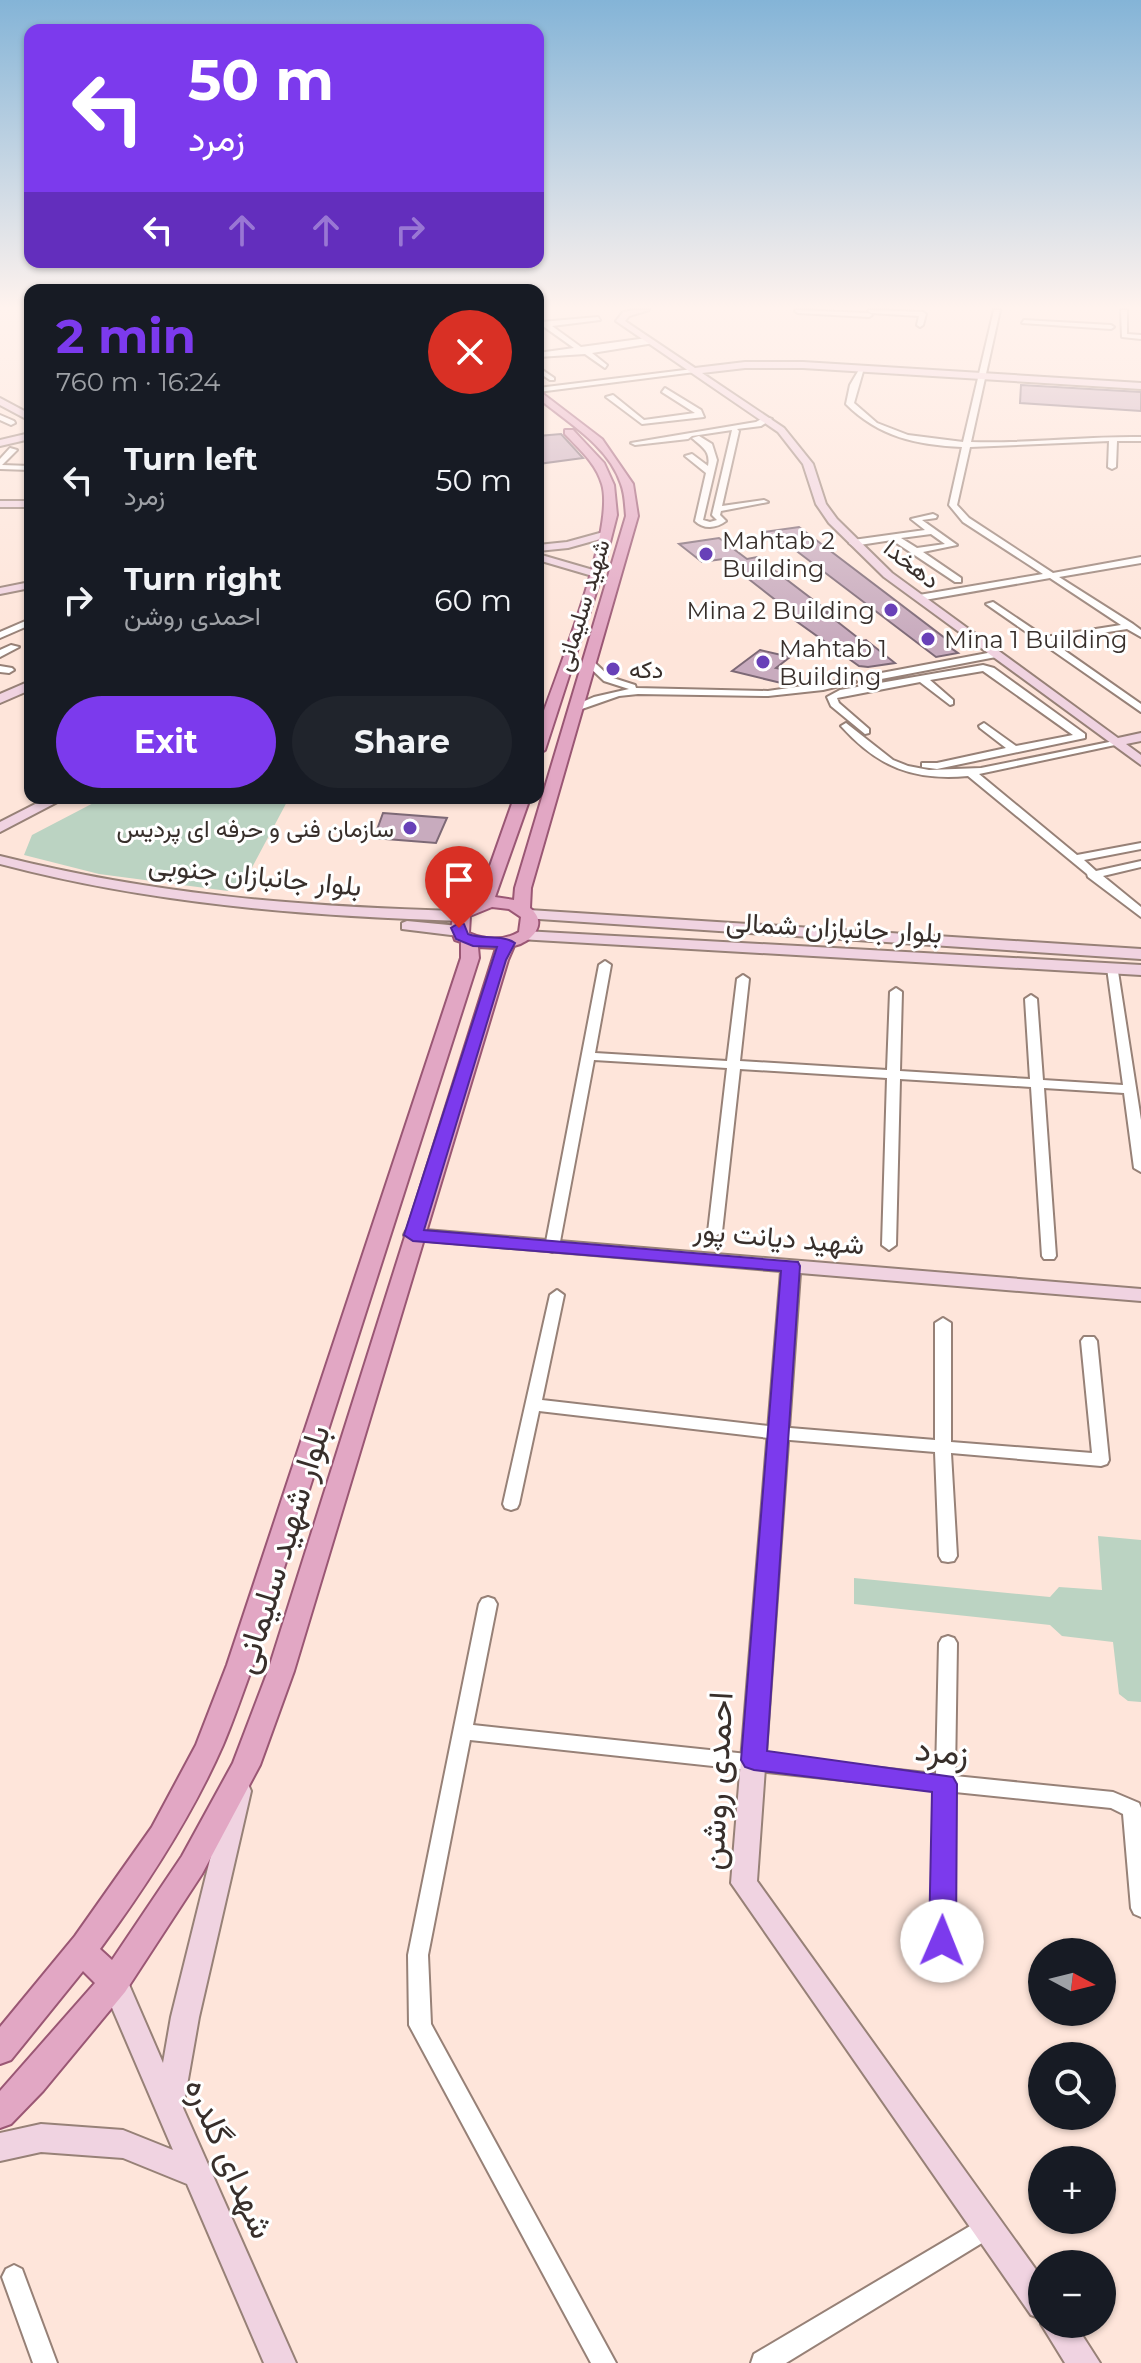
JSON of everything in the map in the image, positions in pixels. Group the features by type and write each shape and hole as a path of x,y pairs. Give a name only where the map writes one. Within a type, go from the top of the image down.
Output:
{"main road":[{"name":"شهید سلیمانی","path":"544,726 596,574 611,515 608,485 598,463 581,443 554,420"},
{"name":"شهید سلیمانی","path":"515,940 530,928 523,888 632,516 627,484 598,441 573,420"},
{"path":"515,940 463,929 485,903 492,889 520,804"},
{"path":"485,903 504,903 525,912"},
{"name":"بلوار شهید سلیمانی","path":"0,2050 83,1952 151,1852 204,1756 240,1665 470,958 463,929"},
{"name":"بلوار شهید سلیمانی","path":"0,2113 32,2081 114,1982 192,1865 246,1765 281,1671 499,960 515,940"},
{"path":"339,1357 374,1360"},
{"path":"83,1952 114,1982"}],"street":[{"path":"6,420 11,423"},
{"path":"640,420 649,423 666,420"},
{"path":"676,420 712,450 699,521 703,524 715,525 722,521 716,515 732,430"},
{"path":"686,420 695,434"},
{"name":"دهخدا","path":"768,420 808,464 821,504 853,543 888,575 1141,761"},
{"path":"868,420 914,438 968,445 1015,445 1113,437 1141,439"},
{"path":"974,420 954,493 953,505 958,512 1141,634"},
{"path":"635,443 772,423"},
{"path":"1112,467 1113,437"},
{"path":"0,445 24,439"},
{"path":"0,465 13,450"},
{"path":"689,456 710,472"},
{"path":"0,465 24,467"},
{"path":"0,502 24,502"},
{"path":"718,509 764,502"},
{"path":"916,551 953,545 915,519 933,516"},
{"path":"853,543 932,531"},
{"path":"544,547 568,545 607,534"},
{"path":"894,537 958,580"},
{"path":"544,559 596,574"},
{"path":"919,598 1141,560"},
{"path":"0,593 24,588"},
{"path":"990,604 1141,709"},
{"path":"0,635 24,625"},
{"path":"1043,640 1130,626"},
{"path":"0,654 14,647"},
{"path":"576,708 605,695 637,688 774,693 993,655"},
{"path":"590,663 607,679 637,688"},
{"path":"983,668 991,670 1081,736 937,766 907,762 889,752 865,731 834,704 832,697 840,693 983,668"},
{"path":"923,679 950,702"},
{"path":"0,699 24,688"},
{"path":"0,706 24,696"},
{"path":"830,713 883,759 906,769 935,774 971,773 1141,737"},
{"path":"984,726 1014,749"},
{"path":"853,733 865,731"},
{"path":"971,773 1141,913"},
{"path":"1,828 47,804"},
{"path":"1073,859 1141,846"},
{"name":"بلوار جانبازان جنوبی","path":"0,860 142,890 463,929"},
{"path":"1092,875 1141,864"},
{"name":"بلوار جانبازان جنوبی","path":"0,873 132,901 213,912 463,929"},
{"name":"بلوار جانبازان شمالی","path":"525,912 1141,954"},
{"name":"بلوار جانبازان شمالی","path":"515,940 1141,970"},
{"path":"552,1247 605,965"},
{"path":"1113,968 1141,1168"},
{"path":"715,1232 743,979"},
{"path":"889,1245 896,992"},
{"path":"1031,999 1049,1256"},
{"path":"588,1056 1128,1089"},
{"name":"شهید دیانت پور","path":"413,1235 1141,1295"},
{"name":"احمدی روشن","path":"791,1266 744,1883 1028,2284"},
{"path":"511,1504 557,1295"},
{"path":"943,1323 943,1448 948,1556"},
{"path":"534,1405 778,1433 1101,1460 1089,1341"},
{"path":"488,1604 418,1955 420,2025 604,2363"},
{"path":"942,1941 948,1643"},
{"name":"زمرد","path":"463,1732 754,1760 1124,1803 1132,1809 1141,1908"},
{"path":"169,2108 185,2017 246,1765"},
{"name":"شهدای گلدره","path":"114,1982 280,2363"},
{"path":"0,2147 41,2138 123,2144 197,2174"},
{"path":"763,2363 987,2227"},
{"path":"14,2277 45,2363"},
{"path":"1066,2338 1084,2363"}],"green space":[{"path":"91,804 286,804 248,875 228,891 99,874 24,855 32,835"},
{"path":"1098,1536 1141,1540 1141,1702 1128,1701 1119,1694 1113,1642 1062,1636 1050,1625 854,1604 854,1578 1050,1597 1059,1587 1102,1590"}],"building":[{"path":"561,434 583,458 544,463 544,435"},
{"path":"799,527 954,645 948,646 958,653 936,657 786,543 780,544 764,532"},
{"path":"719,538 747,559 757,557 862,641 866,640 895,663 859,666 796,621 801,620 723,559 702,562 679,544"},
{"name":"Mahtab 1 Building","path":"760,650 790,657 776,668 795,672 781,683 732,671"},
{"name":"سازمان فنی و حرفه ای پردیس","path":"383,813 447,818 436,843 374,838"}],"place":[{"name":"Mahtab 2 Building","path":"706,554"},
{"name":"Mina 2 Building","path":"891,610"},
{"name":"Mina 1 Building","path":"928,639"},
{"name":"Mahtab 1 Building","path":"763,662"},
{"name":"دکه","path":"613,669"},
{"name":"سازمان فنی و حرفه ای پردیس","path":"410,828"}],"route":[{"path":"459,928 461,936 473,942 507,943 499,960 413,1235 791,1266 754,1760 944,1784 942,1941"}]}
